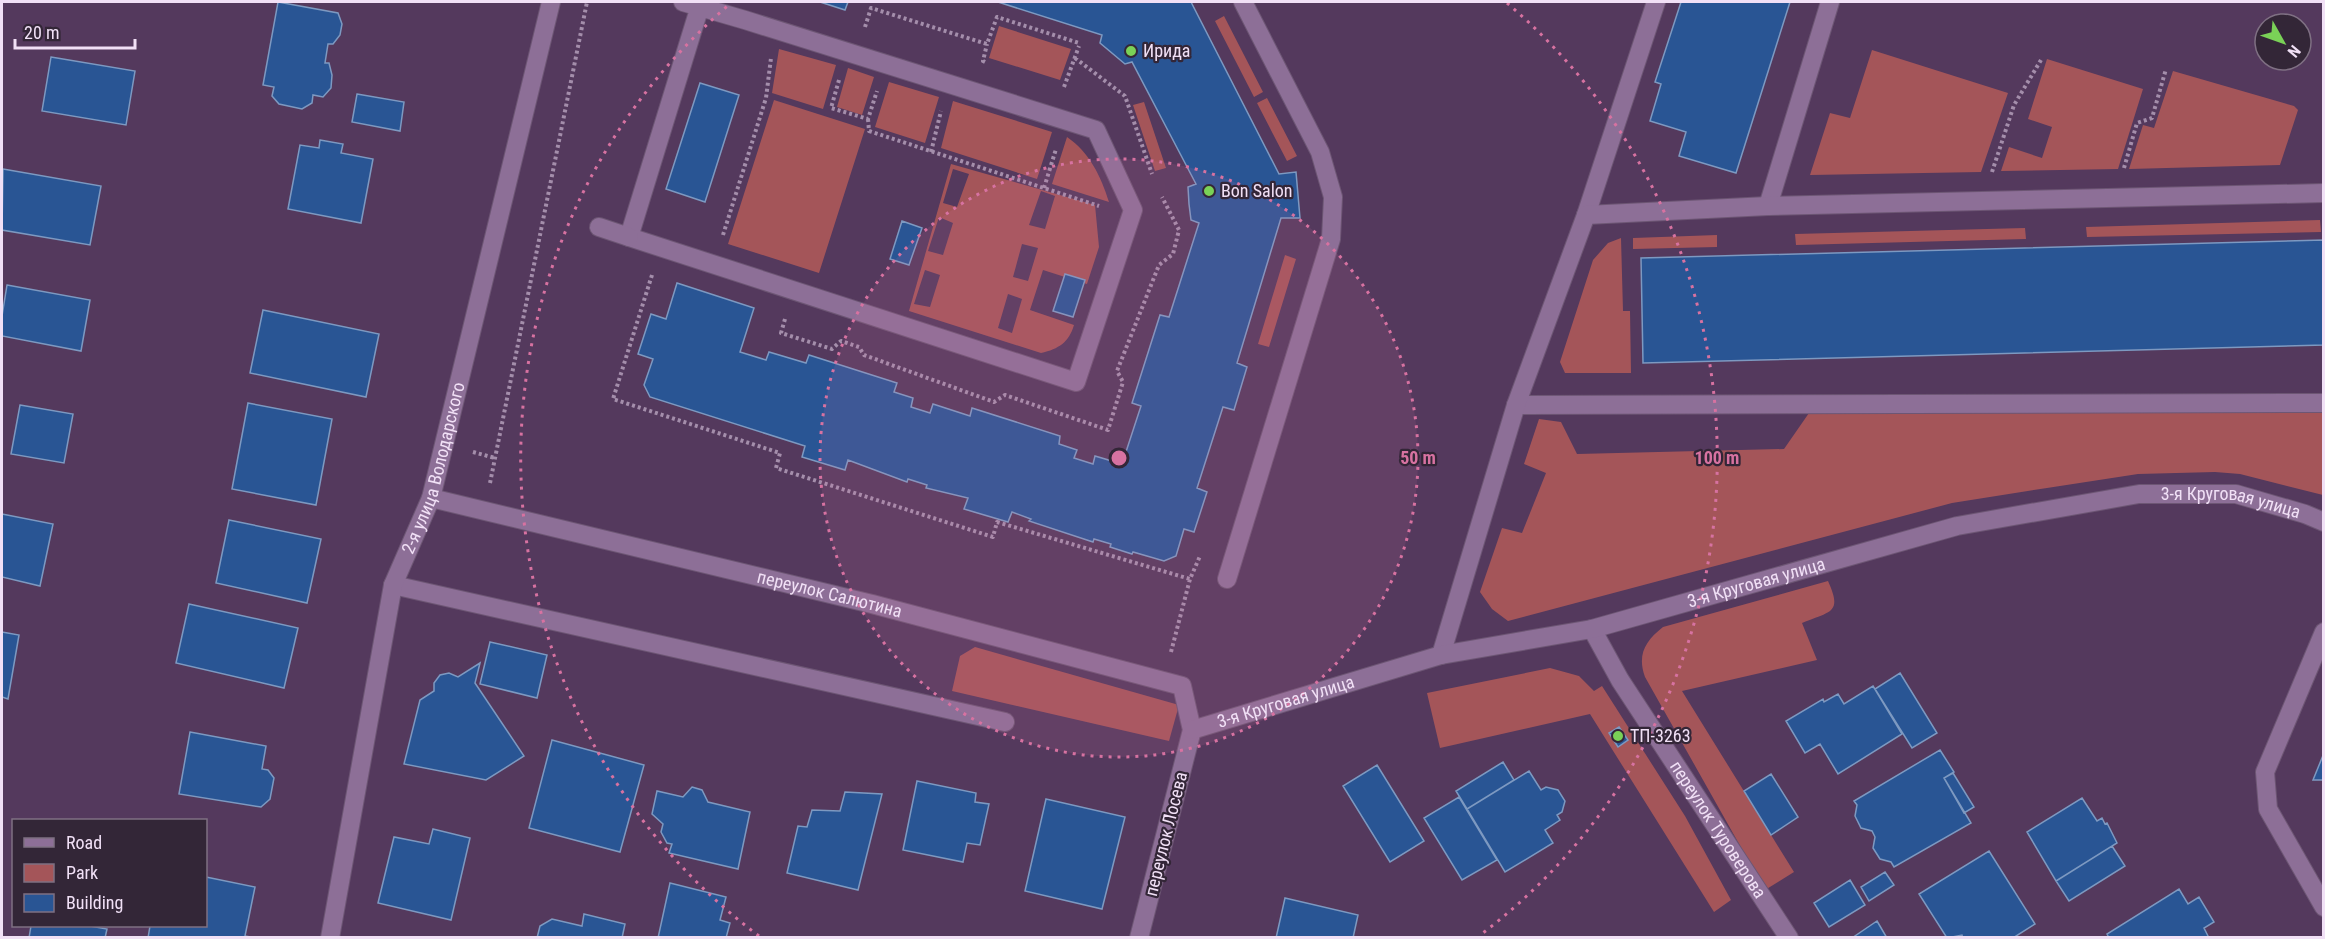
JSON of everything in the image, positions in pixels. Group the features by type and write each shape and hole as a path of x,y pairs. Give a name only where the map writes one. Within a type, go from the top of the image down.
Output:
{"street":[{"name":"2-я улица Володарского","path":"330,938 393,585 431,498 551,2"},
{"path":"1227,579 1331,238 1333,197 1320,152 1243,2"},
{"path":"1442,655 1516,405 1586,215 1656,2"},
{"path":"1768,206 1830,2"},
{"path":"599,227 629,237 1076,382 1133,210 1096,130 695,3 629,237"},
{"path":"1586,215 1768,206 2324,193"},
{"path":"1516,405 2324,403"},
{"name":"3-я Круговая улица","path":"1192,730 1442,655 1592,629 1957,526 2139,494 2236,494 2305,514 2324,522"},
{"name":"переулок Салютина","path":"431,498 872,604 1182,686 1192,730"},
{"path":"393,585 1005,722"},
{"name":"переулок Туроверова","path":"1592,629 1620,680 1789,938"},
{"path":"2324,632 2265,772 2268,809 2324,907"},
{"name":"переулок Лосева","path":"1139,938 1192,730"}],"path":[{"path":"489,492 587,2"},
{"path":"863,32 871,8 987,44"},
{"path":"993,64 983,61 997,17 1079,45 1066,87 1055,84"},
{"path":"720,245 766,98 772,50"},
{"path":"1075,58 1125,96 1156,185"},
{"path":"1991,177 2014,105 2041,60"},
{"path":"2122,174 2137,123 2152,118 2166,69"},
{"path":"839,77 831,108 868,119"},
{"path":"878,89 868,119 869,131 1107,208"},
{"path":"930,152 942,110"},
{"path":"1044,188 1057,146"},
{"path":"787,316 781,333 832,349 841,341 859,347 864,355 994,402 1005,395 1108,430 1123,382 1117,371 1159,265 1173,254 1179,230 1161,194"},
{"path":"1169,661 1190,579"}],"green space":[{"path":"1224,16 1263,92 1254,97 1215,21"},
{"path":"999,26 1071,49 1060,80 989,58"},
{"path":"779,49 836,65 823,109 772,93"},
{"path":"1872,50 2008,93 1981,172 1810,175 1830,113 1850,118"},
{"path":"2047,59 2143,89 2118,169 2001,171 2009,147 2042,158 2052,127 2028,119"},
{"path":"848,68 874,77 862,115 837,107"},
{"path":"2173,71 2294,106 2298,110 2280,165 2129,169 2143,125 2154,128"},
{"path":"889,82 939,97 925,143 875,127"},
{"path":"1267,98 1297,156 1287,161 1257,103"},
{"path":"774,100 865,129 819,273 728,244"},
{"path":"953,101 1052,132 1037,179 941,148"},
{"path":"1144,102 1166,168 1155,171 1133,105"},
{"path":"1067,137 1088,157 1109,202 1052,184"},
{"path":"951,164 1095,205 1099,247 1087,284 1043,270 1030,310 1074,325 1069,336 1058,347 1041,353 909,311","holes":["953,169 969,174 957,207 943,203","1041,191 1055,196 1045,229 1029,225","939,217 953,223 943,255 928,251","1022,244 1038,248 1028,281 1013,277","925,270 940,275 930,307 914,304","1008,294 1022,299 1012,333 998,328"]},
{"path":"2320,220 2321,232 2087,237 2086,227"},
{"path":"2025,228 2026,239 1796,245 1795,234"},
{"path":"1717,235 1717,247 1633,249 1633,238"},
{"path":"1621,238 1623,311 1630,311 1631,373 1565,373 1560,362 1593,260 1608,243"},
{"path":"1285,255 1296,259 1269,347 1258,344"},
{"path":"2323,400 2323,495 2240,474 2215,472 2138,474 1952,503 1508,621 1492,609 1480,592 1502,528 1522,533 1546,473 1524,464 1539,419 1561,422 1577,454 1784,449 1809,413"},
{"path":"1828,581 1834,606 1826,613 1802,623 1817,660 1682,691 1794,872 1765,890 1645,677 1642,655 1647,643 1663,627"},
{"path":"975,647 1179,705 1169,741 952,691 960,656"},
{"path":"1550,668 1579,676 1594,691 1602,686 1685,816 1731,900 1714,912 1590,714 1440,748 1427,693"}],"building":[{"path":"278,2 338,13 342,24 340,35 333,44 328,44 325,63 329,63 332,75 331,88 323,97 313,95 312,103 302,109 279,104 272,96 274,87 263,85"},
{"path":"820,2 848,2 845,10"},
{"path":"998,2 1191,2 1279,174 1296,172 1300,218 1281,218 1237,363 1247,367 1234,410 1223,407 1197,488 1207,492 1194,532 1184,529 1176,556 1164,561 1133,552 1132,554 1094,539 1093,542 1029,521 1031,519 1012,512 1008,522 964,509 968,498 926,488 927,485 908,479 907,482 848,460 845,470 802,457 805,446 650,397 644,385 653,359 638,354 651,314 666,319 677,283 754,308 740,352 766,360 769,352 806,363 809,355 897,383 894,392 913,398 911,407 930,413 933,404 970,416 972,408 1060,436 1059,444 1077,450 1074,458 1093,464 1095,456 1122,464 1141,406 1132,403 1160,315 1169,317 1199,223 1191,220 1189,204 1188,187 1196,184 1132,62 1125,64 1100,43 1102,35"},
{"path":"1681,2 1790,2 1736,173 1679,156 1686,132 1650,121 1661,84 1655,82"},
{"path":"51,57 135,71 126,125 42,111"},
{"path":"700,83 739,95 705,202 666,189"},
{"path":"357,94 404,102 400,131 352,122"},
{"path":"320,140 343,144 341,153 373,159 361,223 288,209 300,145 319,148"},
{"path":"3,169 101,186 90,245 2,230"},
{"path":"902,221 922,228 909,265 890,259"},
{"path":"2324,240 2324,345 1643,363 1641,258"},
{"path":"1065,274 1085,280 1073,317 1053,311"},
{"path":"7,285 90,300 81,351 2,336 2,316"},
{"path":"263,310 379,334 366,397 250,373"},
{"path":"248,403 332,419 316,505 232,489"},
{"path":"20,405 73,414 64,463 11,454"},
{"path":"2,514 53,524 40,586 2,577"},
{"path":"229,520 321,539 307,603 216,583"},
{"path":"189,604 298,628 284,688 176,663"},
{"path":"2,632 19,635 8,699 2,697"},
{"path":"490,642 547,655 537,698 480,684"},
{"path":"480,663 475,683 524,756 486,780 404,764 420,700 434,691 434,683 440,675 449,673 458,677"},
{"path":"1900,673 1937,733 1912,748 1875,689"},
{"path":"1873,686 1902,734 1838,774 1820,744 1805,753 1786,721 1823,699 1824,702 1838,694 1844,704"},
{"name":"ТП-3263","path":"1619,727 1628,740 1618,747 1609,733"},
{"path":"190,732 266,746 262,769 268,770 274,778 270,799 261,807 179,794"},
{"path":"552,740 644,765 620,852 529,828"},
{"path":"1940,750 1954,772 1944,778 1971,823 1894,867 1891,862 1880,859 1873,848 1875,837 1872,831 1861,828 1855,816 1857,805 1854,801"},
{"path":"2324,753 2324,780 2313,780"},
{"path":"1503,762 1514,780 1467,809 1456,791"},
{"path":"1377,765 1424,841 1390,862 1343,786"},
{"path":"1529,771 1541,790 1546,787 1558,790 1565,801 1562,812 1557,815 1560,820 1545,830 1553,843 1505,872 1467,809"},
{"path":"1953,773 1974,807 1964,813 1944,778"},
{"path":"1771,774 1798,817 1771,835 1744,791"},
{"path":"917,781 976,793 975,802 989,804 980,845 967,843 963,862 903,850"},
{"path":"692,787 702,790 708,802 750,812 738,869 669,853 672,844 667,843 661,832 663,824 652,814 657,791 683,797"},
{"path":"845,792 882,794 858,890 787,873 798,826 807,827 812,810 840,811"},
{"path":"1459,797 1497,860 1462,880 1424,818"},
{"path":"2082,798 2097,821 2102,818 2105,824 2107,823 2117,843 2056,881 2027,832"},
{"path":"1046,799 1125,817 1102,909 1025,891"},
{"path":"433,829 470,838 451,920 378,903 394,837 429,844"},
{"path":"2112,846 2125,866 2069,901 2056,881"},
{"path":"1989,851 2035,924 2013,938 1963,938 1962,935 1947,938 1919,894"},
{"path":"1885,872 1894,885 1869,901 1861,887"},
{"path":"207,877 255,887 245,936 256,938 148,938 150,927 207,927"},
{"path":"1850,880 1865,905 1829,927 1814,903"},
{"path":"670,883 726,897 720,920 730,923 726,938 658,938"},
{"path":"2179,889 2188,904 2199,897 2214,922 2204,928 2209,938 2109,938 2107,934"},
{"path":"1285,898 1358,915 1353,938 1276,938"},
{"path":"584,914 625,924 622,938 537,938 540,926 552,919 582,926"},
{"path":"1877,921 1887,938 1852,938"},
{"path":"31,927 107,929 105,938 29,938"}],"place":[{"name":"Ирида","path":"1131,51"},
{"name":"Bon Salon","path":"1209,191"},
{"name":"ТП-3263","path":"1618,736"}]}
